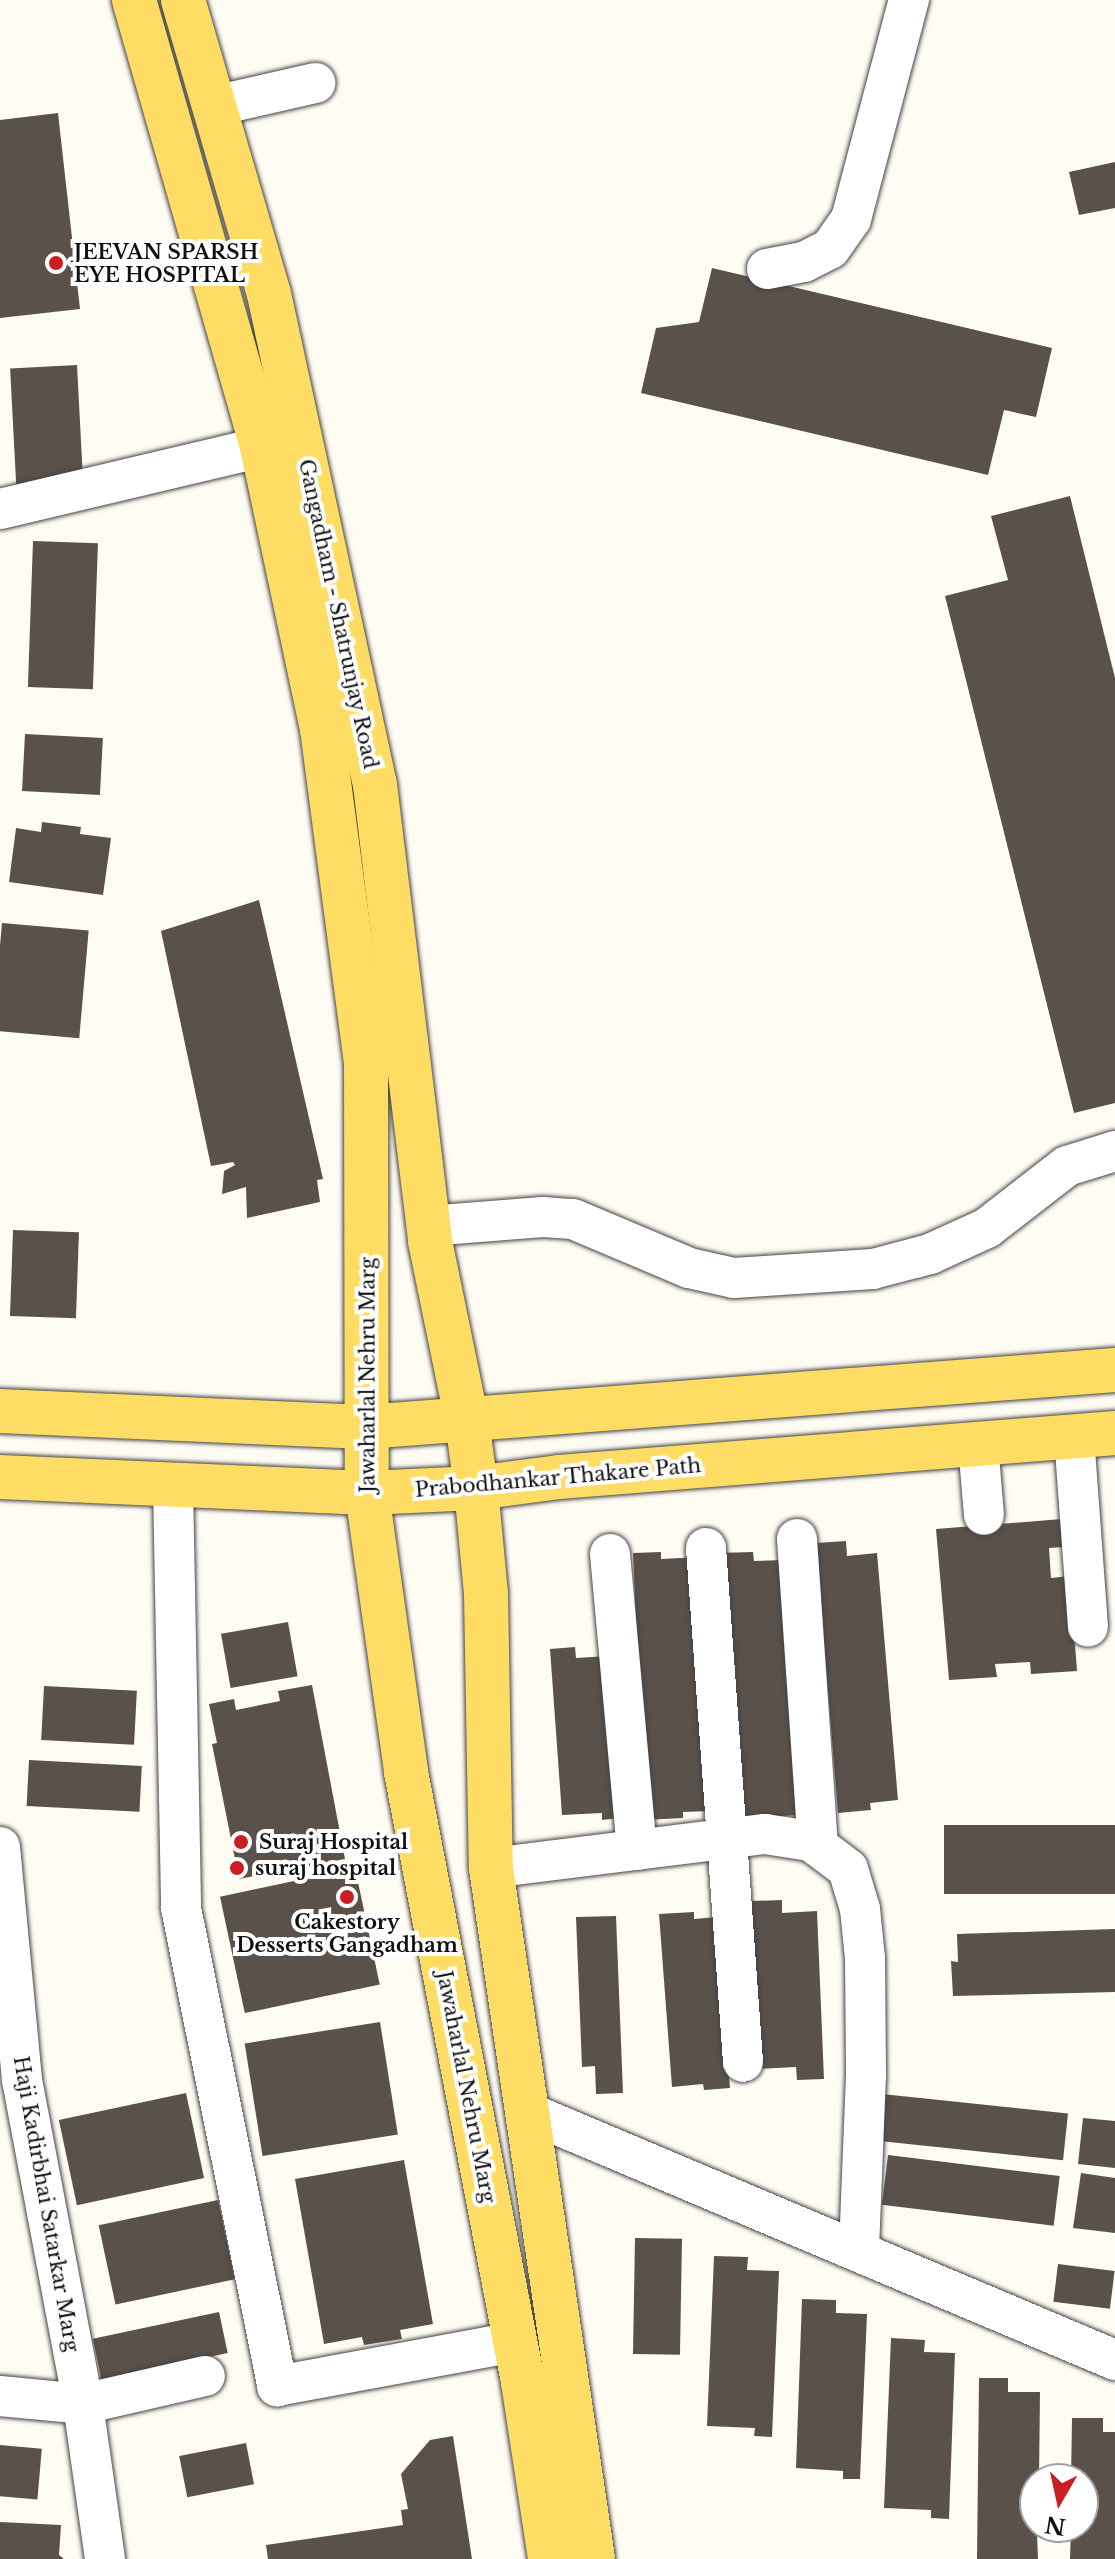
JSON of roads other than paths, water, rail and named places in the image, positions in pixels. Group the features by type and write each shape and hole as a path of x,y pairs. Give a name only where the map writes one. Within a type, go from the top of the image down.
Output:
{"main road":[{"name":"Gangadham - Shatrunjay Road","path":"134,0 262,447 322,729 366,1063 369,1232"},
{"name":"Gangadham - Shatrunjay Road","path":"183,0 269,294 375,785 429,1234"},
{"name":"Jawaharlal Nehru Marg","path":"369,1232 365,1427 367,1493 406,1772 519,2362 550,2559"},
{"path":"429,1234 467,1421 476,1488 486,1593 491,1868 593,2559"},
{"path":"0,1411 365,1427 1115,1370"},
{"name":"Prabodhankar Thakare Path","path":"0,1477 367,1493 476,1488 574,1476 1094,1435"},
{"path":"519,2362 566,2373"}],"street":[{"path":"767,269 804,262 830,249 851,219 909,0"},
{"path":"214,106 315,83"},
{"path":"0,509 262,447"},
{"path":"429,1234 543,1217 573,1219 689,1268 734,1278 873,1269 930,1254 987,1228 1067,1166 1115,1151"},
{"path":"1088,1626 1094,1435"},
{"path":"978,1444 984,1515"},
{"path":"173,1485 181,1908 277,2386 519,2362"},
{"path":"797,1539 818,1846"},
{"path":"706,1548 724,1839 743,2062"},
{"path":"610,1554 637,1850"},
{"path":"491,1868 765,1834 811,1841 848,1869 860,1909 865,1958 866,2075 859,2252"},
{"name":"Haji Kadirbhai Satarkar Marg","path":"0,1847 11,2079 83,2404 105,2559"},
{"path":"527,2112 1115,2360"},
{"path":"0,2396 83,2404 205,2376"}],"place":[{"name":"JEEVAN SPARSH EYE HOSPITAL","path":"56,263"},
{"name":"Suraj Hospital","path":"241,1842"},
{"name":"suraj hospital","path":"237,1868"},
{"name":"Cakestory Desserts Gangadham","path":"347,1897"}]}
